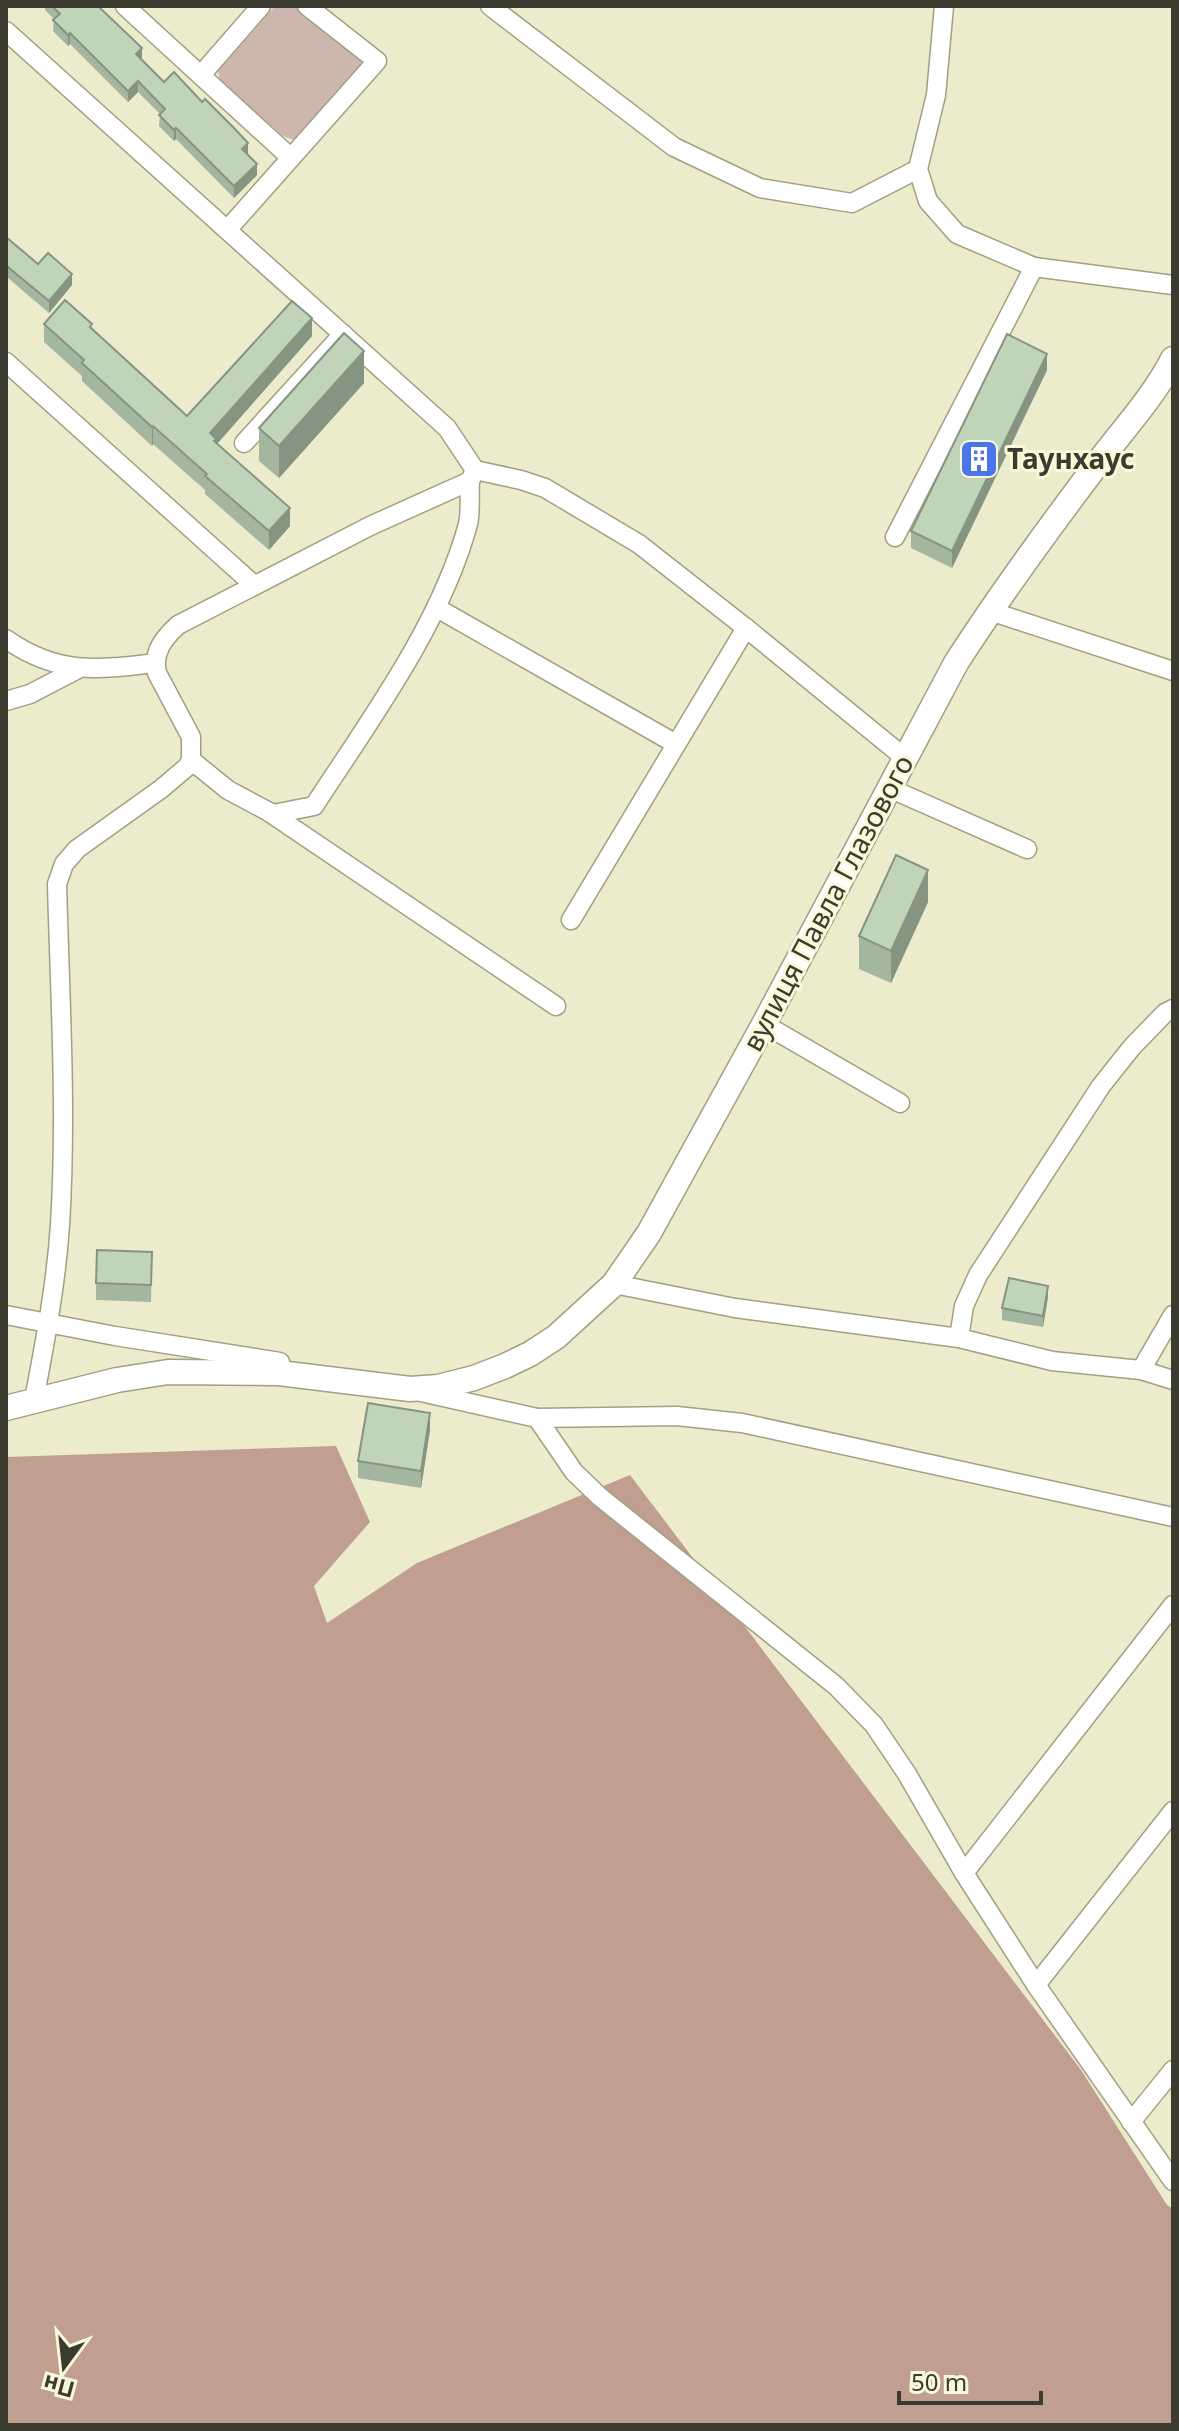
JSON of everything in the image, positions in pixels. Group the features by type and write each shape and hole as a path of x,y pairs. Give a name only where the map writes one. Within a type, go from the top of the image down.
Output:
{"main road":[{"name":"вулиця Павла Глазового","path":"6,1408 117,1380 168,1372 279,1373 410,1389 438,1387 474,1378 530,1354 579,1318 614,1284 649,1233 956,663 1103,456 1154,392 1173,359"}],"street":[{"path":"125,6 291,158"},
{"path":"201,75 261,6"},
{"path":"227,230 377,61 307,6"},
{"path":"490,6 674,147 760,188 852,203 918,169"},
{"path":"944,6 936,95 918,169 928,201 957,234 1034,267 1173,285"},
{"path":"6,31 447,428 472,476 468,522 437,608 380,706 314,806 273,814 269,812"},
{"path":"895,537 1034,267"},
{"path":"244,443 343,334"},
{"path":"6,362 254,585"},
{"path":"34,1400 49,1324 60,1224 64,1093 57,884 64,864 77,849 161,789 191,760 191,737 157,673 155,663 164,638 178,625 472,476 509,477 545,488 639,544 905,758"},
{"path":"437,608 676,744"},
{"path":"990,611 1173,671"},
{"path":"571,920 746,628"},
{"path":"6,639 46,660 78,669 155,663"},
{"path":"6,701 30,694 78,669"},
{"path":"191,760 228,790 269,812 556,1006"},
{"path":"889,788 1027,849"},
{"path":"959,1338 964,1306 978,1275 1101,1086 1132,1047 1165,1013 1173,1009"},
{"path":"764,1024 900,1103"},
{"path":"614,1284 735,1308 959,1338 1052,1361 1141,1370 1173,1380"},
{"path":"6,1315 280,1362"},
{"path":"1141,1370 1173,1315"},
{"path":"410,1389 537,1418 677,1416 742,1423 1173,1517"},
{"path":"537,1418 574,1472 600,1497 815,1668 874,1725 1036,1985 1173,2181"},
{"path":"964,1873 1173,1605"},
{"path":"1036,1985 1173,1811"},
{"path":"1131,2122 1173,2070"}],"shaded area":[{"path":"275,6 295,6 360,55 362,61 360,68 294,140 283,136 220,81 218,71"},
{"path":"336,1446 370,1522 314,1586 327,1623 417,1563 630,1475 1081,2070 1167,2205 1173,2209 1173,2425 6,2425 6,1457"}],"building":[{"path":"52,6 98,6 142,48 136,54 164,82 174,72 202,102 205,99 248,143 242,149 257,164 234,186 159,115 165,109 138,81 128,91 70,33 68,35 53,20 60,14"},
{"path":"6,237 38,264 48,253 72,274 49,301 8,267 6,269"},
{"path":"65,300 187,416 292,301 312,318 210,433 216,439 214,441 290,508 269,531 82,363 84,360 44,324"},
{"path":"344,333 364,351 279,446 259,428"},
{"name":"Таунхаус","path":"1007,334 1047,354 952,551 911,531"},
{"path":"896,855 928,870 891,951 859,936"},
{"path":"97,1250 152,1252 151,1285 96,1283"},
{"path":"1009,1278 1048,1286 1043,1316 1002,1308"},
{"path":"368,1403 430,1413 421,1471 358,1461"}],"place":[{"name":"Таунхаус","path":"979,459"}]}
